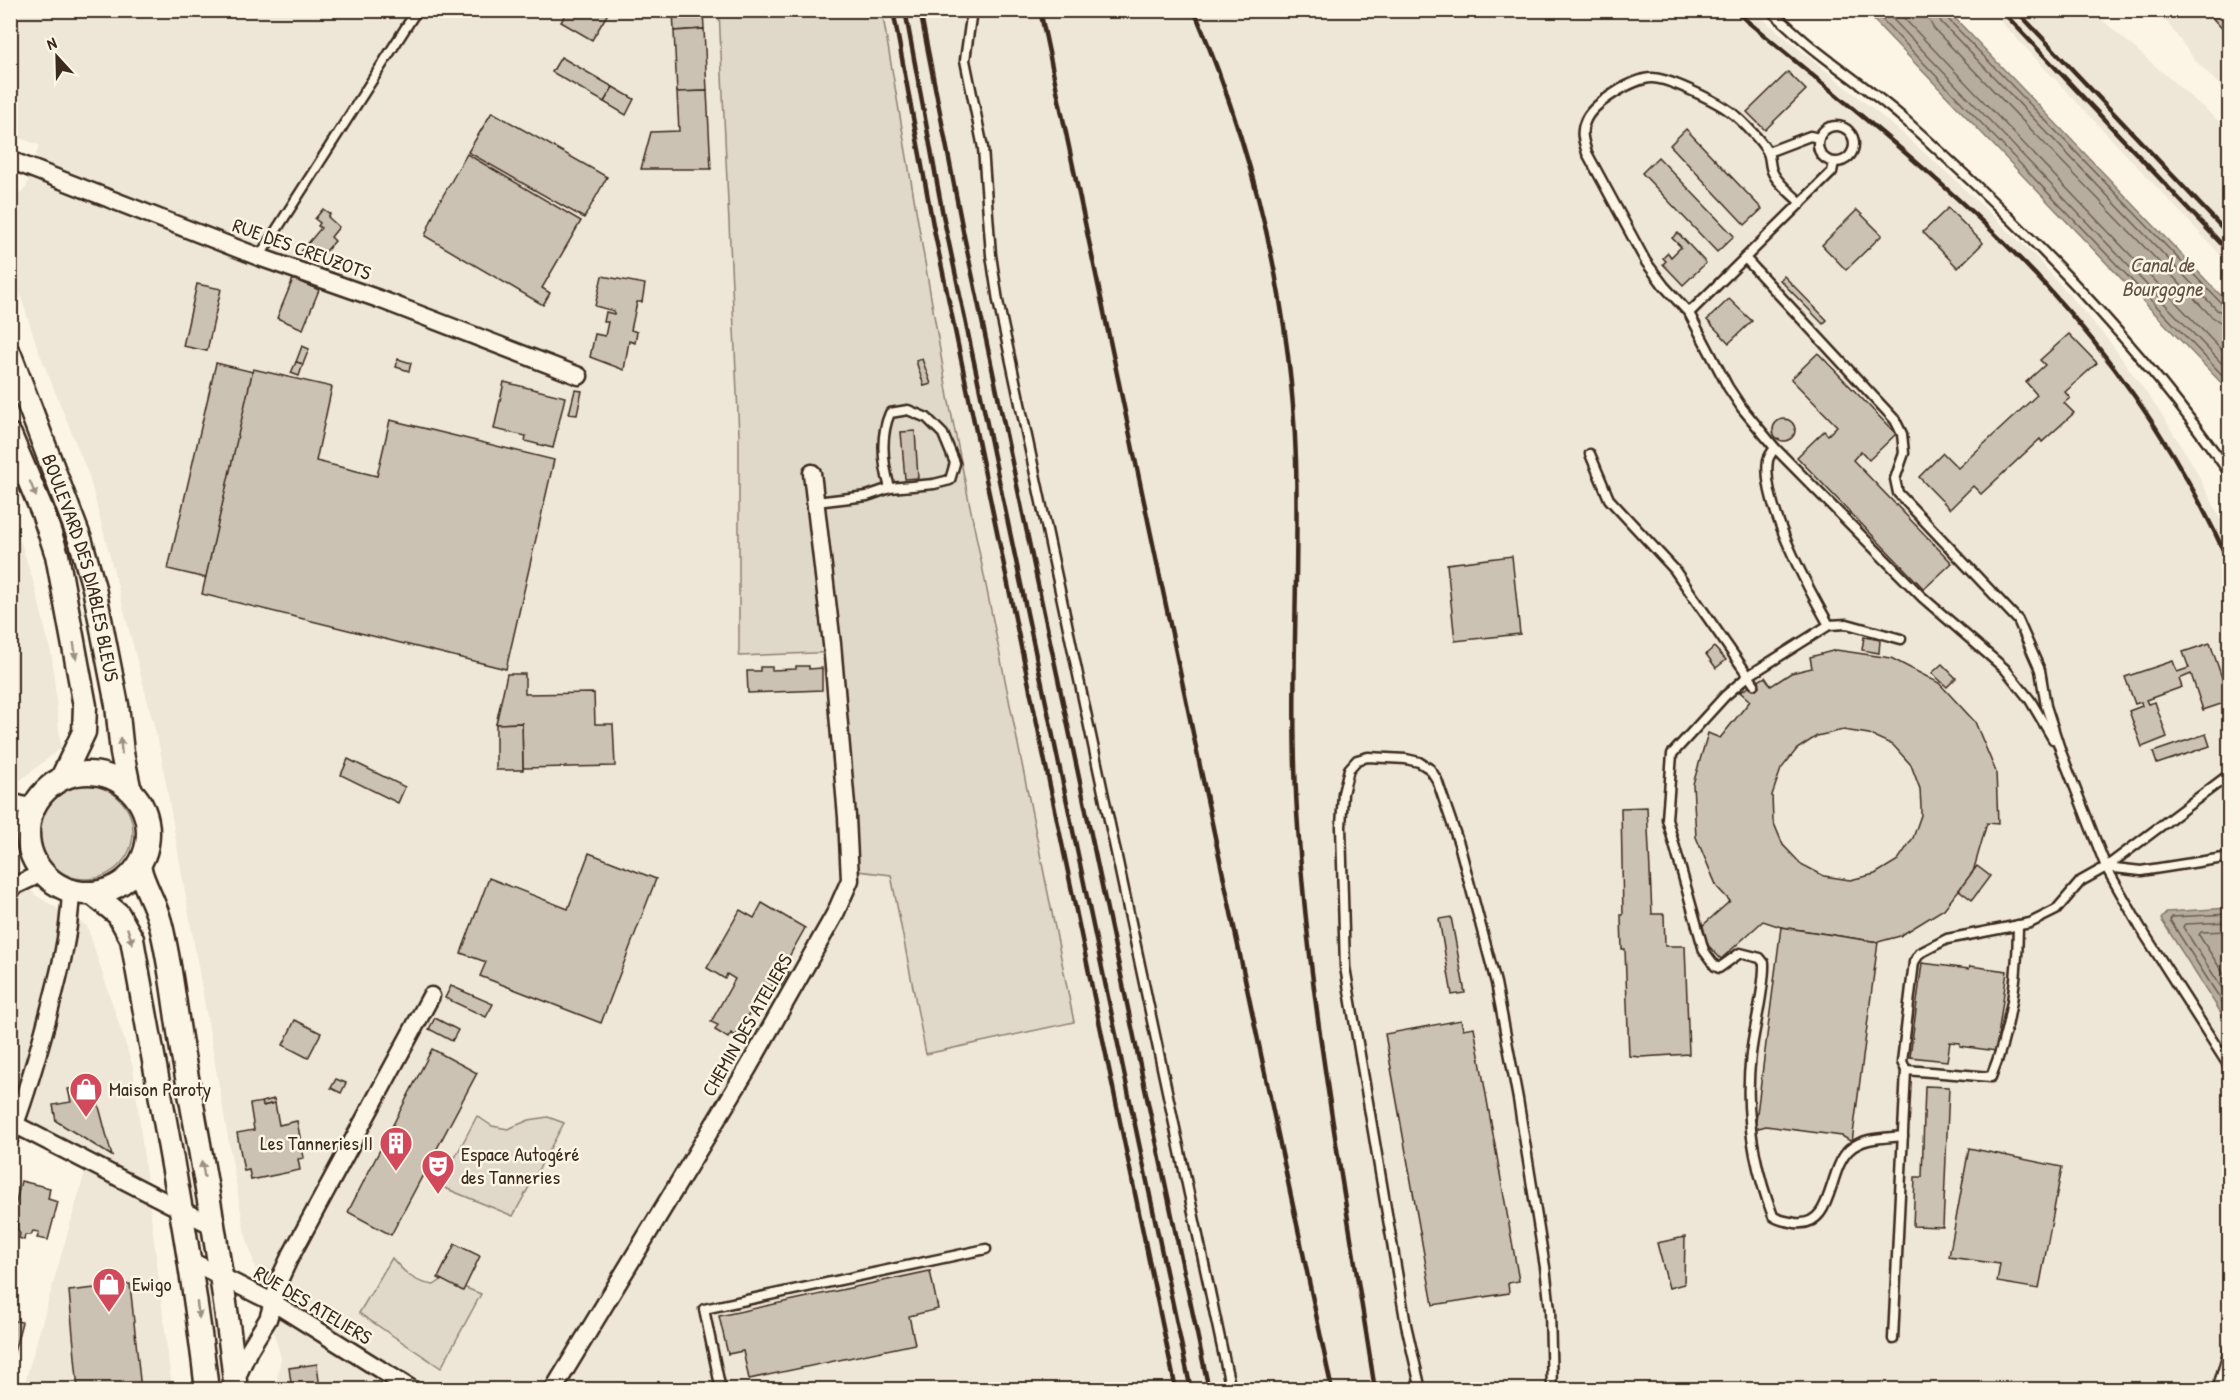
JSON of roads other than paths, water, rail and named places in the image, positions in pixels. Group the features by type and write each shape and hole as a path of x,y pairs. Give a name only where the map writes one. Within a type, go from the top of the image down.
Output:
{"main road":[{"name":"BOULEVARD DES DIABLES BLEUS","path":"10,355 81,542 94,588 117,705 122,753 129,787"},
{"name":"BOULEVARD DES DIABLES BLEUS","path":"10,435 15,460 57,555 84,706 84,732 62,778"},
{"path":"81,892 105,891 118,886 139,867 147,851 149,834 147,817 140,800 129,787 114,777 97,772 79,773 62,778 45,790 33,808 28,824 28,842 33,858 42,873 55,884 81,892 118,914 132,939 191,1261 207,1389"},
{"path":"139,867 159,918 163,936 223,1277 236,1385"}],"street":[{"name":"RUE DES CREUZOTS","path":"10,160 259,257 379,299 579,376"},
{"name":"CHEMIN DES ATELIERS","path":"553,1389 748,1068 835,914 850,880 832,644 812,473"},
{"path":"10,802 33,808"},
{"path":"10,888 42,873"},
{"path":"81,892 23,1103 12,1128 215,1236"},
{"path":"236,1385 249,1350 268,1319 281,1276 289,1259 431,996"},
{"name":"RUE DES ATELIERS","path":"191,1261 274,1303 412,1389"}],"lane":[{"path":"259,257 417,10"},
{"path":"972,10 965,60 983,148 998,301 1231,1389"},
{"path":"1770,10 1817,52 1870,90 1904,119 2003,212 2081,292 2157,378 2229,474"},
{"path":"1801,203 1773,173 1768,152 1734,115 1724,107 1668,81 1644,79 1629,84 1586,119 1582,135 1587,153 1630,234 1646,262 1689,313 1728,387 1742,408 1775,448 1922,597 2005,669 2030,700 2061,752"},
{"path":"1844,128 1852,137 1853,148 1842,161 1834,162 1822,155 1818,144 1819,138 1826,129 1844,128"},
{"path":"1768,152 1810,136 1819,138"},
{"path":"1689,313 1832,172 1834,162"},
{"path":"1745,258 1895,420 1902,434 1904,453 1895,479 1898,493 2018,620 2040,670 2046,706 2061,752 2106,867 2140,927 2229,1068"},
{"path":"816,502 867,496 890,488 934,484 950,480 955,463 943,434 927,418 908,410 890,413 883,428 885,470 890,488"},
{"path":"1775,448 1768,462 1772,502 1809,589 1830,625"},
{"path":"1590,454 1604,491 1615,507 1674,568 1751,680"},
{"path":"1900,639 1847,624 1830,625 1725,696 1672,754 1667,819 1704,951 1708,958 1719,968 1740,953 1760,958 1764,963 1751,1055 1748,1103 1755,1155 1773,1216 1777,1219 1803,1224 1815,1219 1823,1212 1847,1152 1862,1142 1903,1136"},
{"path":"1421,1389 1406,1325 1345,967 1341,827 1343,793 1349,769 1357,760 1368,757 1412,760 1430,769 1437,780 1459,844 1496,983 1518,1099 1547,1277 1552,1389"},
{"path":"1893,1339 1906,1070 1902,1062 1916,957 1947,939 2030,923 2056,910 2081,881 2106,867 2229,774"},
{"path":"2106,867 2140,871 2229,857"},
{"path":"1906,1070 1991,1077 2010,1018 2017,973 2018,925"},
{"path":"721,1389 704,1309 986,1249"},
{"path":"2217,1389 2229,1346"}],"water":[{"name":"Canal de Bourgogne","path":"1865,11 1948,11 2229,304 2229,391"},
{"path":"2229,908 2229,1016 2223,1016 2161,919 2167,912"}],"railway":[{"path":"893,10 933,225 1176,1390"},
{"path":"905,10 943,215 1191,1390"},
{"path":"920,10 964,236 1209,1390"},
{"path":"1040,10 1332,1390"},
{"path":"1194,10 1216,64 1252,175 1278,287 1287,345 1296,460 1294,724 1297,812 1303,885 1319,1030 1375,1390"},
{"path":"1734,10 1934,177 2010,249 2074,317 2125,383 2172,454 2193,490 2230,565"},
{"path":"2001,10 2230,253"},
{"path":"2016,10 2230,236"}],"place":[{"name":"Maison Paroty","path":"86,1118"},
{"name":"Les Tanneries II","path":"396,1172"},
{"name":"Espace Autogéré des Tanneries","path":"438,1195"},
{"name":"Ewigo","path":"109,1313"}]}
